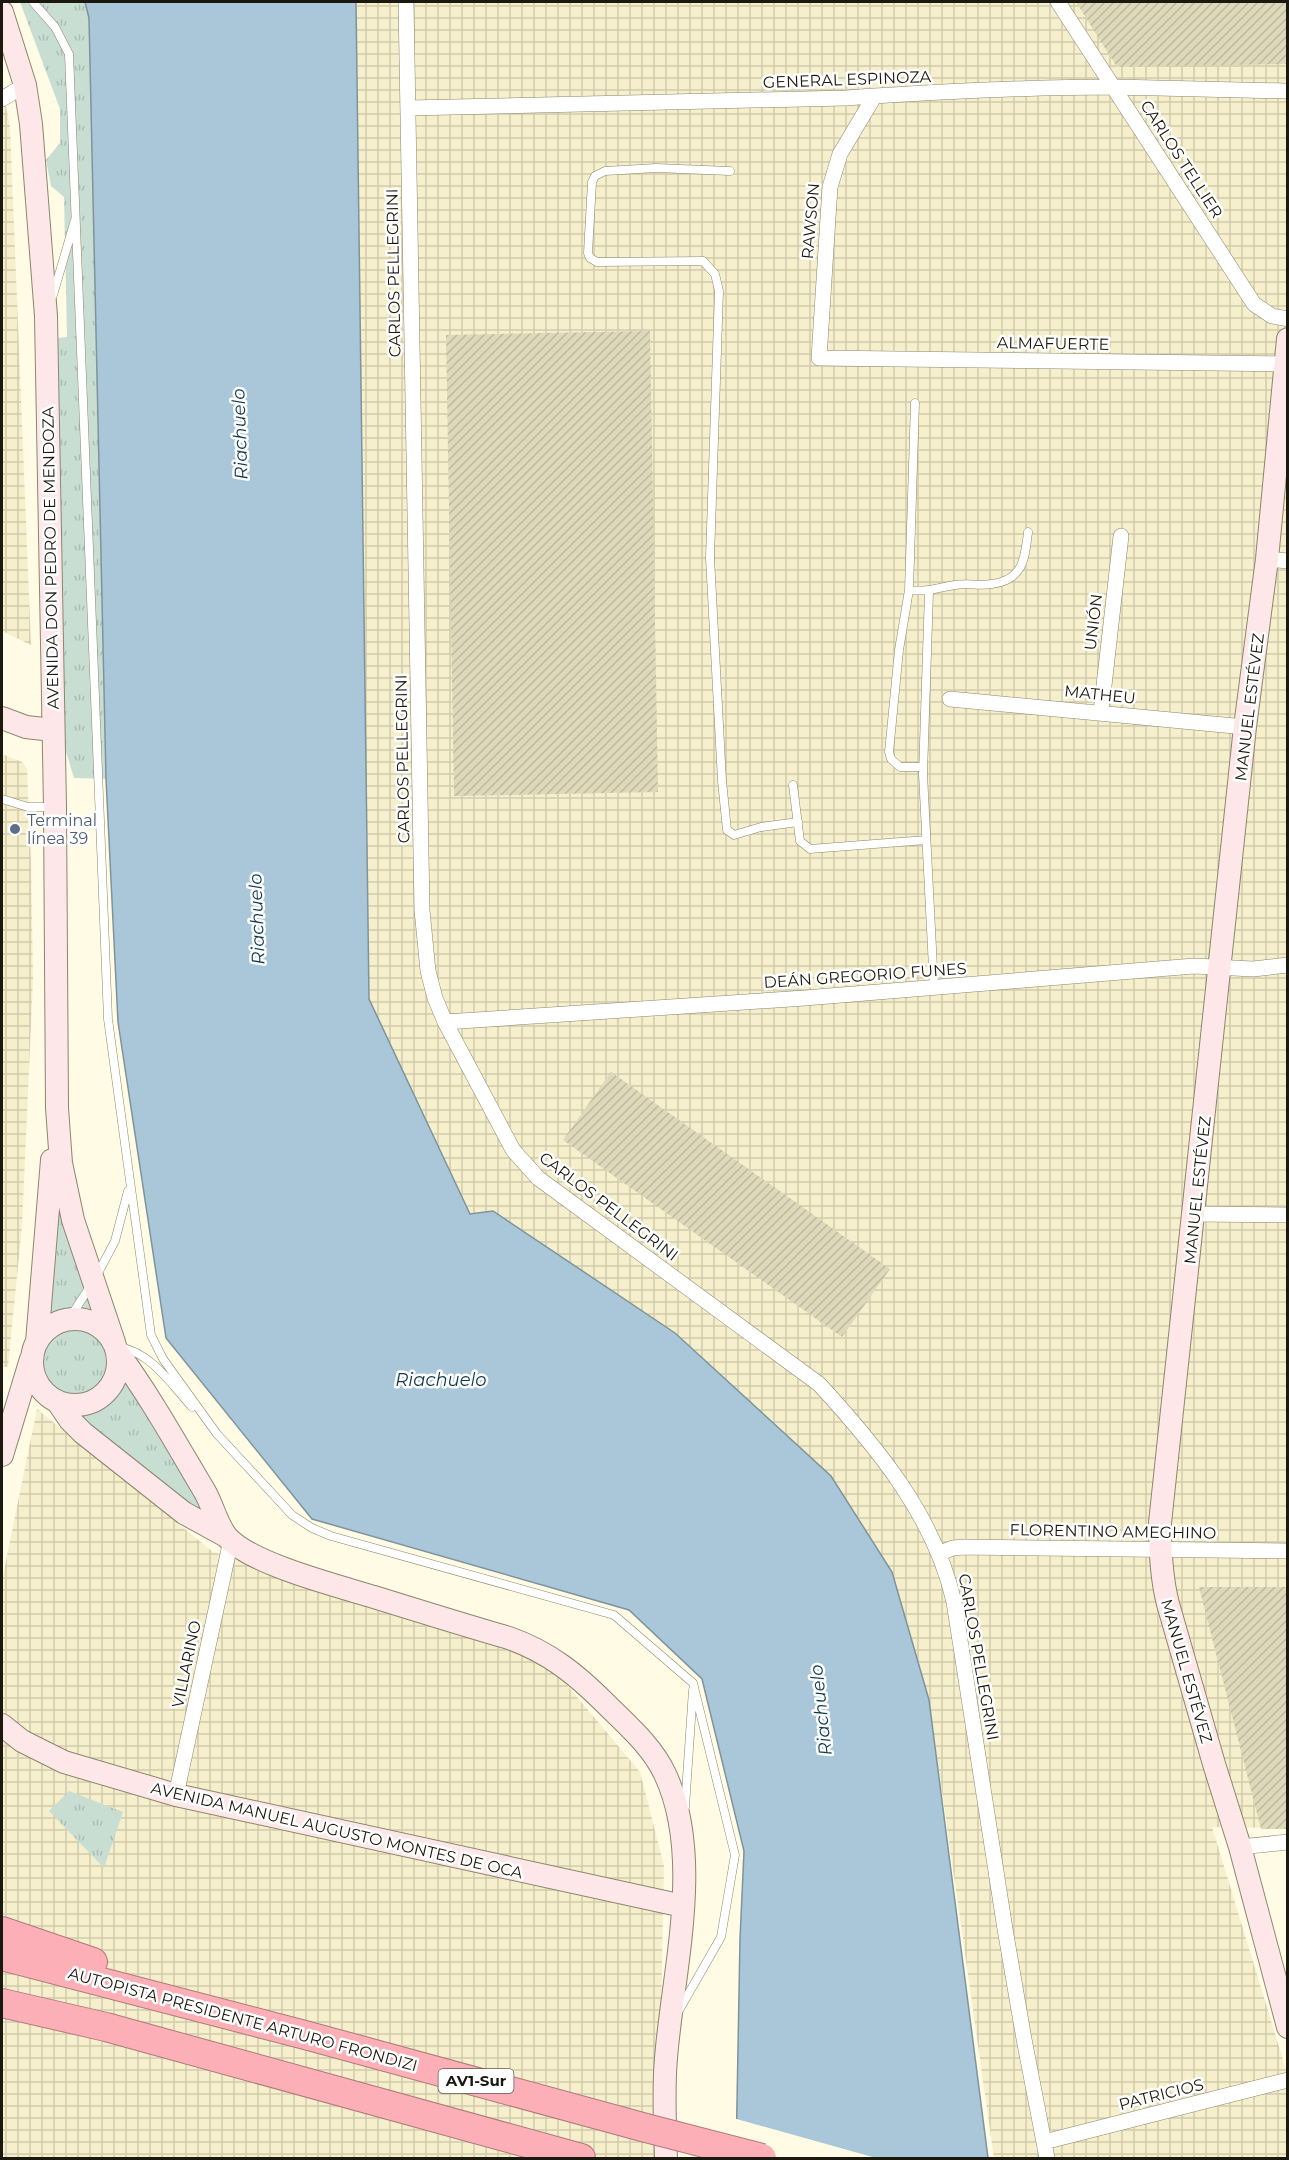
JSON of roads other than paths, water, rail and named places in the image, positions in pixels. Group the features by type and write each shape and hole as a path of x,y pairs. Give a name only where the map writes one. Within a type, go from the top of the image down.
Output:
{"highway":[{"path":"2,1931 305,2035"},
{"name":"AUTOPISTA PRESIDENTE ARTURO FRONDIZI","path":"2,1956 762,2158"},
{"path":"2,2003 106,2027 580,2158"},
{"path":"2,2015 106,2027"}],"main road":[{"name":"AVENIDA DON PEDRO DE MENDOZA","path":"2,12 25,86 34,152 46,316 55,807 57,1108 62,1174 73,1220 116,1347 202,1487 229,1538"},
{"name":"MANUEL ESTÉVEZ","path":"1287,339 1277,560 1245,727 1160,1523 1163,1584 1168,1604 1240,1847 1287,2027"},
{"path":"2,717 26,727 53,730"},
{"name":"AVENIDA DON PEDRO DE MENDOZA","path":"35,1346 57,1108"},
{"path":"2,1455 7,1421 35,1346 51,1326 69,1319 87,1320 95,1323 109,1335 116,1347 116,1375 105,1393 93,1401 78,1405 46,1400 35,1404 21,1416 7,1421"},
{"path":"35,1346 33,1370 36,1379 40,1387 56,1400 69,1420 184,1513 229,1538 248,1552 284,1568 524,1643 565,1666 640,1738 665,1773 673,1797 682,1850 683,1906 664,2088 666,2158"},
{"name":"AVENIDA MANUEL AUGUSTO MONTES DE OCA","path":"2,1725 22,1741 64,1762 176,1795 683,1906"}],"street":[{"name":"CARLOS PELLEGRINI","path":"406,2 422,910 428,971 445,1022 513,1150 522,1162 538,1178 819,1384 849,1416 883,1460 931,1533 949,1578 954,1602 1007,1940 1047,2158"},
{"name":"CARLOS TELLIER","path":"1058,2 1254,304 1272,316 1287,320"},
{"path":"2,99 25,86"},
{"name":"GENERAL ESPINOZA","path":"408,108 874,97 1115,87 1287,91"},
{"name":"RAWSON","path":"819,358 830,187 840,154 874,97"},
{"name":"ALMAFUERTE","path":"819,358 1286,364"},
{"name":"UNIÓN","path":"1101,712 1121,536"},
{"name":"MATHEU","path":"950,699 1245,727"},
{"name":"DEÁN GREGORIO FUNES","path":"445,1022 1194,966 1253,969 1287,965"},
{"path":"1194,1214 1287,1215"},
{"name":"VILLARINO","path":"176,1795 229,1538"},
{"name":"FLORENTINO AMEGHINO","path":"940,1553 964,1547 1287,1551"},
{"path":"1240,1847 1287,1842"},
{"name":"PATRICIOS","path":"1044,2142 1287,2080"}],"lane":[{"path":"33,2 55,27 69,54 108,1019 129,1186 151,1335 163,1359 217,1434"},
{"path":"730,171 656,168 605,171 595,176 592,182 588,253 590,258 597,262 703,261 715,274 719,291 710,558 722,781 727,830 734,835 761,827 798,822"},
{"path":"46,316 77,213"},
{"path":"915,403 909,590 899,650 890,752 891,759 900,767 923,767"},
{"path":"909,590 929,591 955,585 993,584 1007,580 1019,571 1024,559 1028,532"},
{"path":"929,591 923,767 934,987"},
{"path":"793,785 800,841 810,849 926,840"},
{"path":"2,799 28,807 55,807"},
{"path":"69,1319 93,1282 115,1241 129,1186"},
{"path":"116,1347 134,1351 151,1362 291,1515 312,1528 331,1536 614,1615 693,1683 735,1855 721,1937 670,2027"},
{"path":"682,1850 693,1683"}],"water":[{"name":"Riachuelo","path":"85,2 356,2 369,999 470,1214 493,1211 675,1333 831,1476 892,1572 929,1700 988,2158 736,2158 744,1851 702,1679 629,1610 312,1519 166,1338 118,1022 106,779 89,18"}],"place":[{"name":"Terminal línea 39","path":"15,829"}]}
